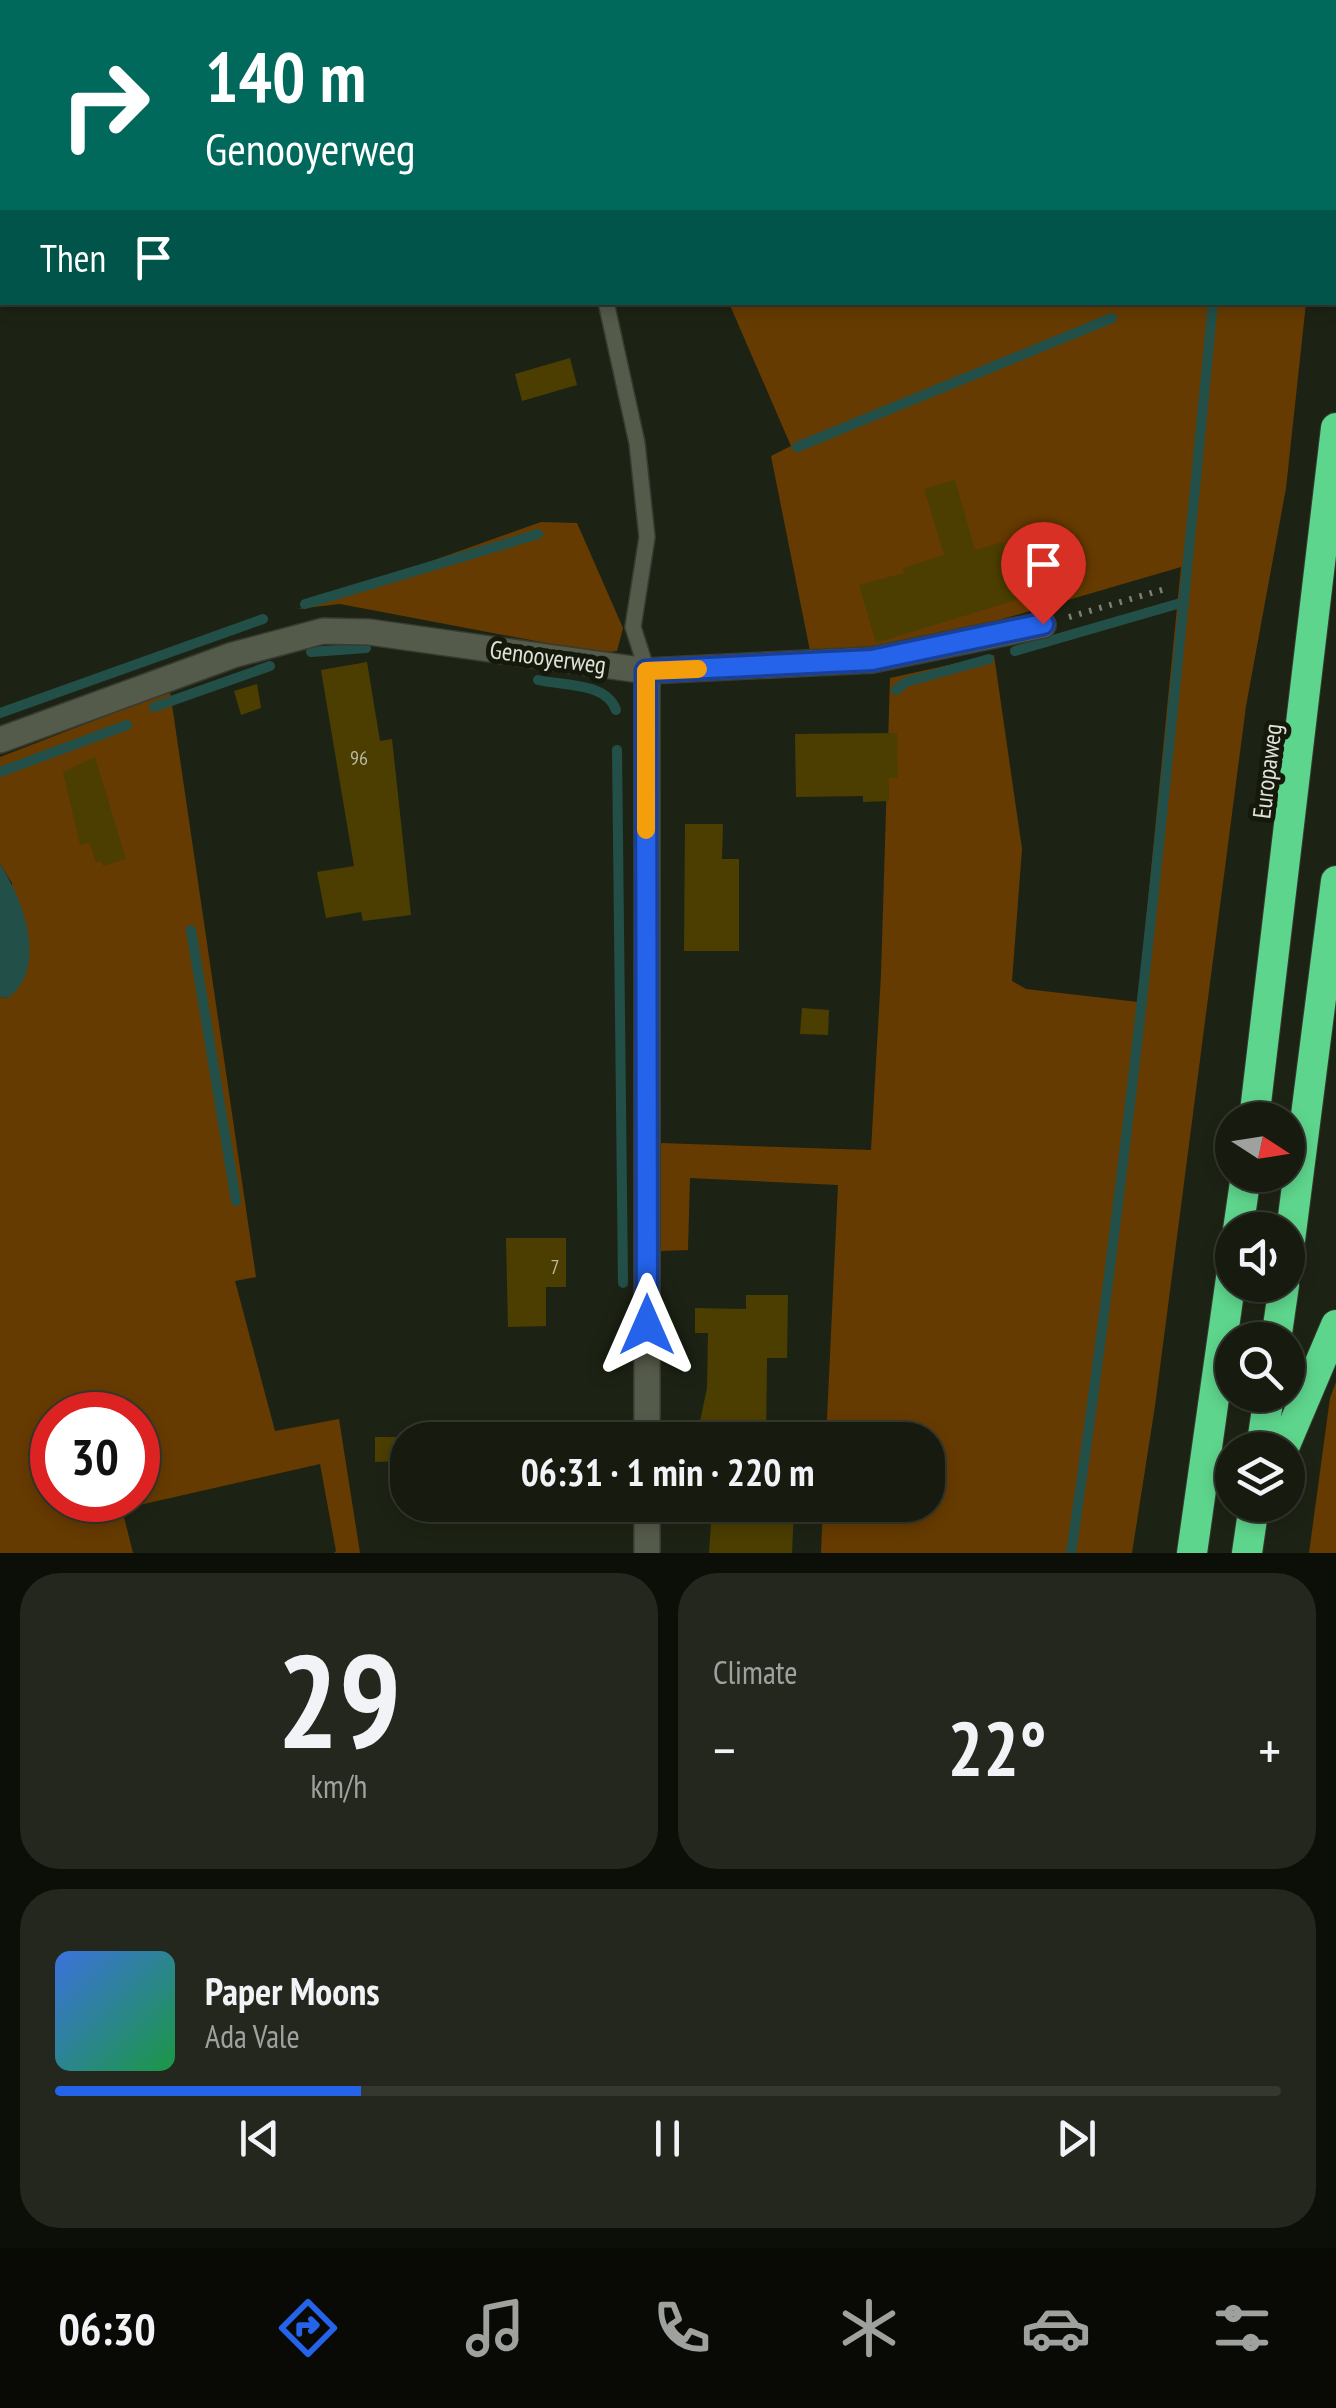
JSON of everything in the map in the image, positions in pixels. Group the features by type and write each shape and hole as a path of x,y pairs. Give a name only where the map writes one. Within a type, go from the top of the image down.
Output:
{"highway":[{"name":"Europaweg","path":"1256,1102 1336,428"},
{"path":"1294,1212 1336,881"},
{"path":"1192,1553 1227,1302"},
{"path":"1291,1432 1336,1325"},
{"path":"1247,1553 1253,1522"}],"street":[{"name":"Genooyerweg","path":"0,740 233,655 323,631 368,632 646,671 872,660 1043,624"},
{"path":"646,671 647,1422"},
{"path":"647,1522 647,1553"}],"lane":[{"path":"607,305 637,443 647,537 633,627 646,671"}],"path":[{"path":"1043,624 1166,589"}],"shaded area":[{"path":"730,305 1306,305 1286,488 1246,706 1155,1406 1132,1553 821,1553 822,1522 945,1522 945,1422 827,1422 838,1185 690,1178 688,1250 660,1251 660,1143 871,1150 890,678 994,655 1022,849 1012,981 1026,989 1138,1002 1181,567 972,628 888,645 810,651 771,456 791,446"},
{"path":"541,522 577,523 623,628 617,651 599,653 340,604 297,609"},
{"path":"170,691 256,1277 235,1281 275,1431 339,1419 360,1553 334,1553 320,1464 160,1500 160,1392 30,1392 30,1522 125,1522 133,1553 0,1553 0,997 8,998 12,883 0,864 0,757"},
{"path":"1336,1382 1336,1553 1309,1553 1330,1398"}],"water":[{"path":"0,864 17,896 30,951 20,985 8,998 0,997"}],"building":[{"path":"570,358 577,385 522,401 515,374"},
{"path":"955,480 975,550 1003,542 1019,599 876,643 859,585 904,573 903,568 944,555 924,489"},
{"path":"367,662 380,741 392,739 411,915 363,921 361,912 326,918 317,872 354,866 321,670"},
{"path":"257,684 261,708 241,715 234,691"},
{"path":"897,733 898,778 889,778 889,801 863,802 863,796 796,797 795,734"},
{"path":"95,757 126,859 103,866 101,861 96,863 90,843 80,845 63,772"},
{"path":"685,824 723,824 722,859 739,859 739,951 684,951"},
{"path":"802,1008 829,1010 828,1035 800,1034"},
{"path":"506,1238 566,1238 566,1287 546,1287 546,1326 508,1327"},
{"path":"746,1295 788,1295 787,1358 767,1358 766,1422 700,1422 707,1388 708,1333 695,1333 695,1308 746,1309"},
{"path":"375,1437 390,1437 390,1461 375,1462"},
{"path":"711,1522 793,1522 792,1553 709,1553"}],"waterway":[{"path":"1071,1553 1132,1085 1213,305"},
{"path":"797,447 1112,318"},
{"path":"305,604 538,534"},
{"path":"1015,651 1184,602"},
{"path":"0,713 263,619"},
{"path":"311,652 366,648"},
{"path":"896,690 906,682 989,659"},
{"path":"154,707 270,666"},
{"path":"538,680 594,690 611,701 616,710"},
{"path":"0,772 127,725"},
{"path":"617,750 623,1283"},
{"path":"191,930 236,1201"}],"slow traffic":[{"path":"646,830 646,671 698,669"}],"route":[{"path":"647,1325 646,671 872,660 1043,624"}]}
